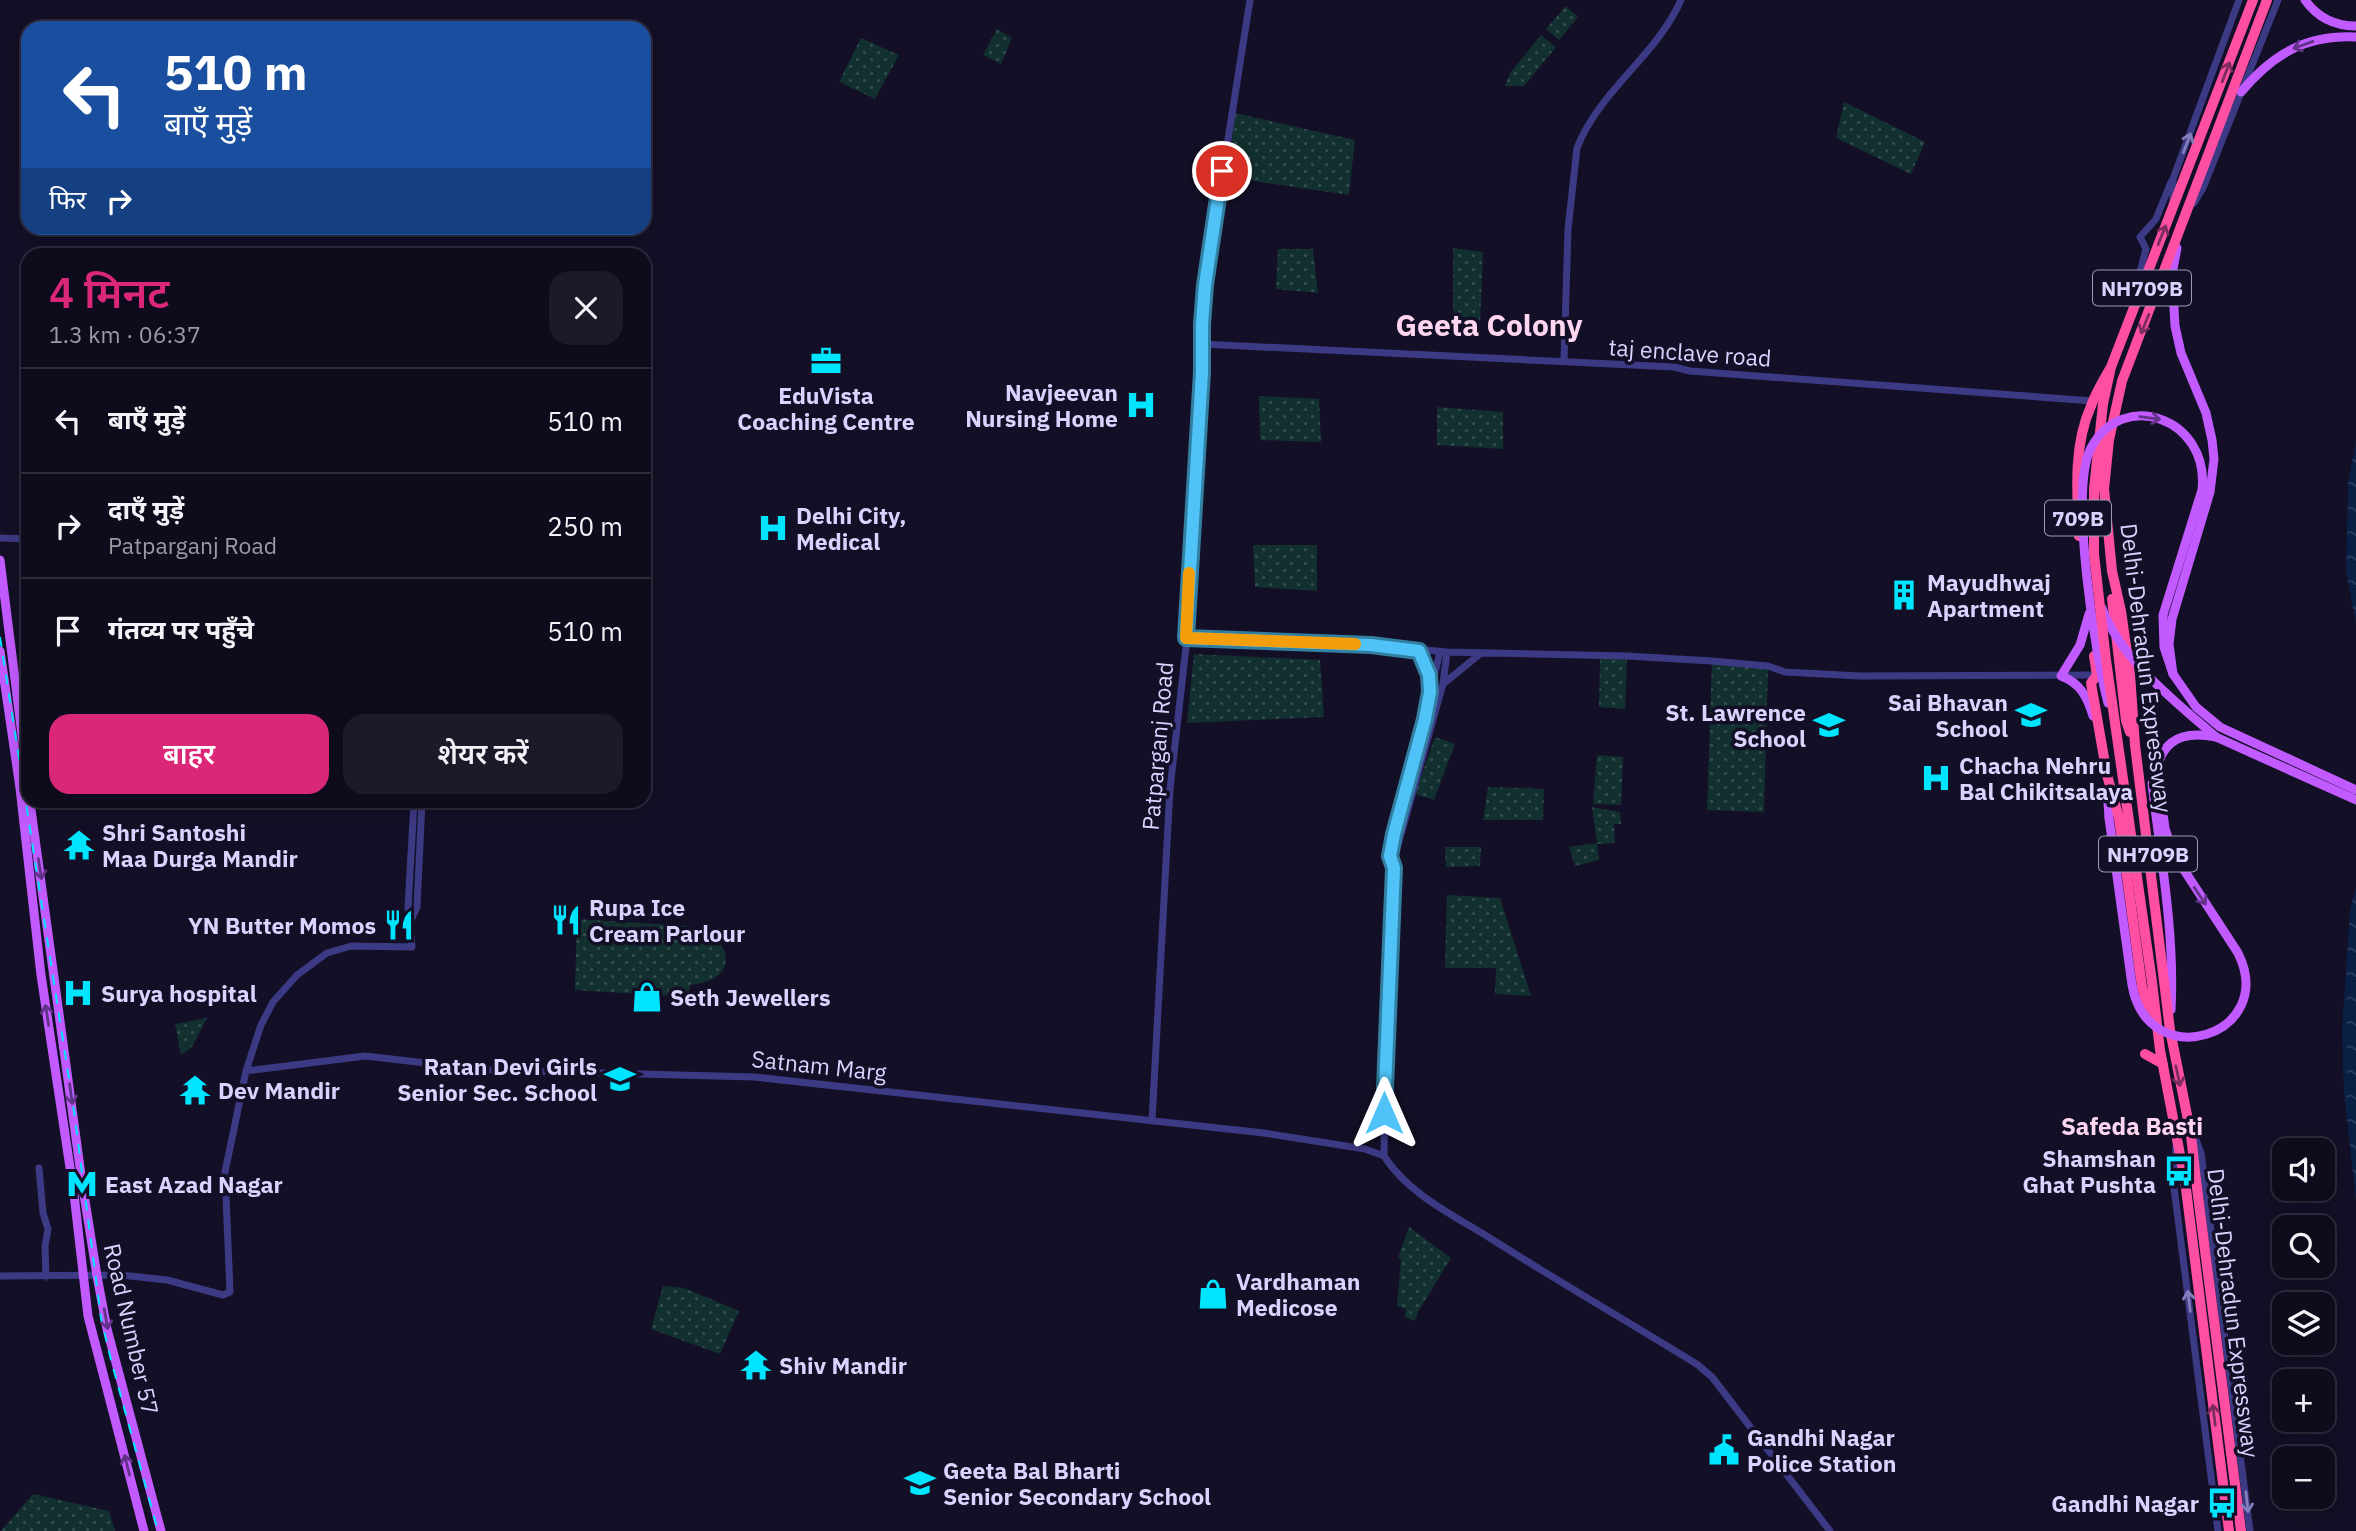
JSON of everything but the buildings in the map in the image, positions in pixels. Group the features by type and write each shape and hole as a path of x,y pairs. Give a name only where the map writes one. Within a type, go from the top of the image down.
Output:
{"highway":[{"name":"Delhi-Dehradun Expressway","path":"2241,1531 2191,1180 2177,1137 2156,1015 2094,554 2094,489 2103,404 2111,367 2173,209 2178,180 2253,0"},
{"name":"Delhi-Dehradun Expressway","path":"2229,1531 2191,1180 2188,1121 2170,1030 2125,674 2121,611 2112,572 2104,489 2109,440 2122,381 2267,0"},
{"name":"709B","path":"2111,367 2093,401 2080,446 2077,486 2080,544 2097,675 2091,683 2099,737 2119,818 2142,987 2146,1002 2156,1015"},
{"path":"2145,1054 2163,1063"}],"main road":[{"path":"2305,0 2312,9 2329,21 2356,26"},
{"path":"2241,92 2257,73 2273,60 2300,45 2328,38 2356,37"},
{"path":"2173,674 2169,644 2172,619 2210,492 2214,459 2206,413 2181,353 2175,326 2172,292 2174,263 2182,225"},
{"path":"2118,741 2102,679 2084,539 2082,493 2085,461 2093,444 2112,425 2133,417 2155,418 2175,426 2195,447 2203,466 2202,490 2163,615 2164,647 2173,674 2196,706 2220,727 2356,790"},
{"path":"0,560 21,727"},
{"path":"2100,603 2123,648 2216,737"},
{"path":"2089,614 2080,645 2060,676 2077,683 2084,692 2099,737"},
{"path":"0,651 21,797"},
{"path":"2170,1030 2172,980 2152,784 2156,764 2165,749 2183,736 2199,734 2216,737 2356,800"},
{"path":"2107,775 2109,818 2132,985 2138,1004 2149,1020 2172,1035 2191,1038 2211,1034 2224,1027 2238,1010 2245,989 2244,967 2238,953 2173,853 2165,828 2156,764"},
{"path":"22,808 41,975 69,1161 88,1315 144,1531"},
{"name":"Road Number 57","path":"31,808 97,1276 107,1329 161,1531"}],"street":[{"name":"Patparganj Road","path":"1152,1121 1170,789 1186,638 1205,285 1250,0"},
{"path":"1564,361 1568,229 1577,148 1608,99 1673,17 1681,0"},
{"path":"2143,285 2140,272 2146,249 2140,237 2156,219 2178,180 2239,0"},
{"path":"2182,225 2203,188 2278,0"},
{"name":"taj enclave road","path":"1201,344 1675,368 1708,373 1796,377 2093,401"},
{"path":"0,538 21,539"},
{"path":"1186,638 1371,645 1480,654 1705,660 1811,673 1970,678 2125,674"},
{"path":"1419,651 1431,683"},
{"path":"1392,864 1390,856 1394,834 1425,719 1431,683 1444,652"},
{"path":"1444,652 1443,684 1392,864 1384,1156 1396,1173 1416,1191 1698,1365 1712,1377 1763,1441 1829,1531"},
{"path":"1443,684 1480,654"},
{"path":"0,1276 121,1275 148,1278 223,1295 230,1292 225,1172 246,1071 267,1013 282,989 297,975 318,958 341,947 412,947 408,907 414,808"},
{"path":"411,921 417,907 422,808"},
{"name":"Satnam Marg","path":"246,1071 365,1056 487,1070 754,1077 1276,1135 1365,1149 1384,1156"},
{"path":"2188,1121 2201,1153 2250,1531"},
{"path":"2177,1137 2174,1180 2218,1531"},
{"path":"39,1168 43,1213 48,1229 45,1246 47,1277"},
{"path":"2209,1464 2242,1459"}],"green space":[{"path":"1566,6 1578,17 1559,40 1546,29"},
{"path":"997,29 1012,38 1001,64 983,55"},
{"path":"1541,35 1556,47 1524,86 1505,86 1510,73"},
{"path":"861,38 899,55 875,99 839,82"},
{"path":"1844,102 1925,142 1911,174 1836,138"},
{"path":"1235,113 1355,140 1349,195 1227,177"},
{"path":"1453,248 1483,252 1480,325 1453,325"},
{"path":"1278,249 1313,249 1318,293 1276,289"},
{"path":"1259,396 1319,399 1321,442 1260,440"},
{"path":"1437,407 1503,412 1503,449 1437,445"},
{"path":"1253,545 1317,545 1317,591 1255,587"},
{"path":"1194,654 1320,660 1324,717 1187,723"},
{"path":"1600,658 1627,659 1625,709 1599,707"},
{"path":"1712,661 1768,666 1764,812 1707,810"},
{"path":"1435,737 1455,744 1434,800 1415,794"},
{"path":"1597,755 1623,757 1621,805 1593,804"},
{"path":"1488,787 1544,789 1543,820 1483,820"},
{"path":"1592,807 1620,812 1621,824 1614,824 1615,843 1597,844 1599,860 1575,866 1569,847 1597,843"},
{"path":"1445,847 1481,847 1480,866 1446,867"},
{"path":"1447,895 1500,898 1531,996 1495,994 1496,968 1445,968"},
{"path":"577,919 689,926 689,937 710,937 719,942 726,961 721,973 716,977 690,985 689,997 575,990"},
{"path":"207,1018 192,1047 181,1055 175,1024"},
{"path":"1409,1227 1451,1258 1415,1321 1405,1317 1406,1309 1397,1306 1401,1260 1398,1258"},
{"path":"663,1286 684,1288 739,1311 720,1354 651,1329"},
{"path":"33,1494 109,1511 115,1531 1,1531"}],"water":[{"path":"2356,441 2356,623 2346,572 2348,483"},
{"path":"2356,887 2356,1200 2344,1093 2342,1030 2350,910"}],"railway":[{"path":"0,637 21,772"},
{"path":"27,808 74,1111 101,1318 158,1531"}],"slow traffic":[{"path":"1189,573 1186,638 1355,644"}],"place":[{"name":"EduVista Coaching Centre","path":"826,361"},
{"name":"Navjeevan Nursing Home","path":"1141,405"},
{"name":"Delhi City, Medical","path":"773,528"},
{"name":"Mayudhwaj Apartment","path":"1904,595"},
{"name":"Sai Bhavan School","path":"2031,715"},
{"name":"St. Lawrence School","path":"1829,725"},
{"name":"Chacha Nehru Bal Chikitsalaya","path":"1936,778"},
{"name":"Shri Santoshi Maa Durga Mandir","path":"79,845"},
{"name":"Rupa Ice Cream Parlour","path":"566,920"},
{"name":"YN Butter Momos","path":"399,925"},
{"name":"Surya hospital","path":"78,993"},
{"name":"Seth Jewellers","path":"647,997"},
{"name":"Ratan Devi Girls Senior Sec. School","path":"620,1079"},
{"name":"Dev Mandir","path":"195,1090"},
{"name":"Shamshan Ghat Pushta","path":"2179,1171"},
{"name":"East Azad Nagar","path":"82,1184"},
{"name":"Vardhaman Medicose","path":"1213,1294"},
{"name":"Shiv Mandir","path":"756,1365"},
{"name":"Gandhi Nagar Police Station","path":"1724,1450"},
{"name":"Geeta Bal Bharti Senior Secondary School","path":"920,1483"},
{"name":"Gandhi Nagar","path":"2222,1503"}],"district":[{"name":"Geeta Colony","path":"1489,324"},
{"name":"Safeda Basti","path":"2132,1126"}],"route":[{"path":"1222,171 1205,285 1186,638 1371,645 1419,651 1431,683 1425,719 1390,856 1394,868 1384,1113"}]}
